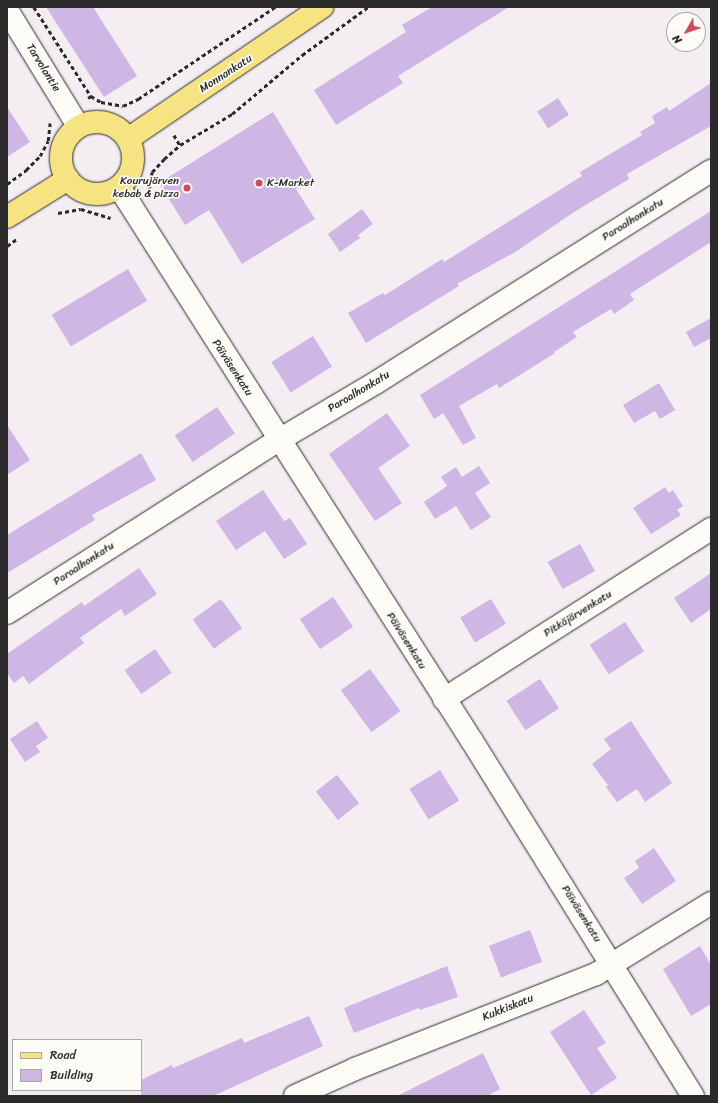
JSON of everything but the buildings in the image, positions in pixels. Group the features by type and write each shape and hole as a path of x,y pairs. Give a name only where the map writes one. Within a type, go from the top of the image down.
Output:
{"main road":[{"name":"Monnankatu","path":"128,139 322,7"},
{"path":"74,118 111,124 128,139 133,152 133,164 124,197 81,191 68,178 62,169 60,157 63,145 69,134 74,118"},
{"path":"7,217 68,178"}],"street":[{"name":"Tarvolantie","path":"7,10 74,118"},
{"name":"Paroalhonkatu","path":"7,613 279,440 377,382 711,172"},
{"name":"Päiväsenkatu","path":"124,197 612,964 693,1096"},
{"name":"Pitkäjärvenkatu","path":"444,699 711,529"},
{"name":"Kukkiskatu","path":"295,1096 356,1069 596,974 711,902"}],"path":[{"path":"34,7 90,96 101,102 123,106 138,99 275,7"},
{"path":"55,214 81,209 112,218 124,197 150,190 152,172 180,145 232,114 302,55 368,7"},
{"path":"7,184 26,170 40,156 48,141 49,124 74,118 90,96"}],"place":[{"name":"K-Market","path":"259,183"},
{"name":"Kourujärven kebab & pizza","path":"187,188"}]}
